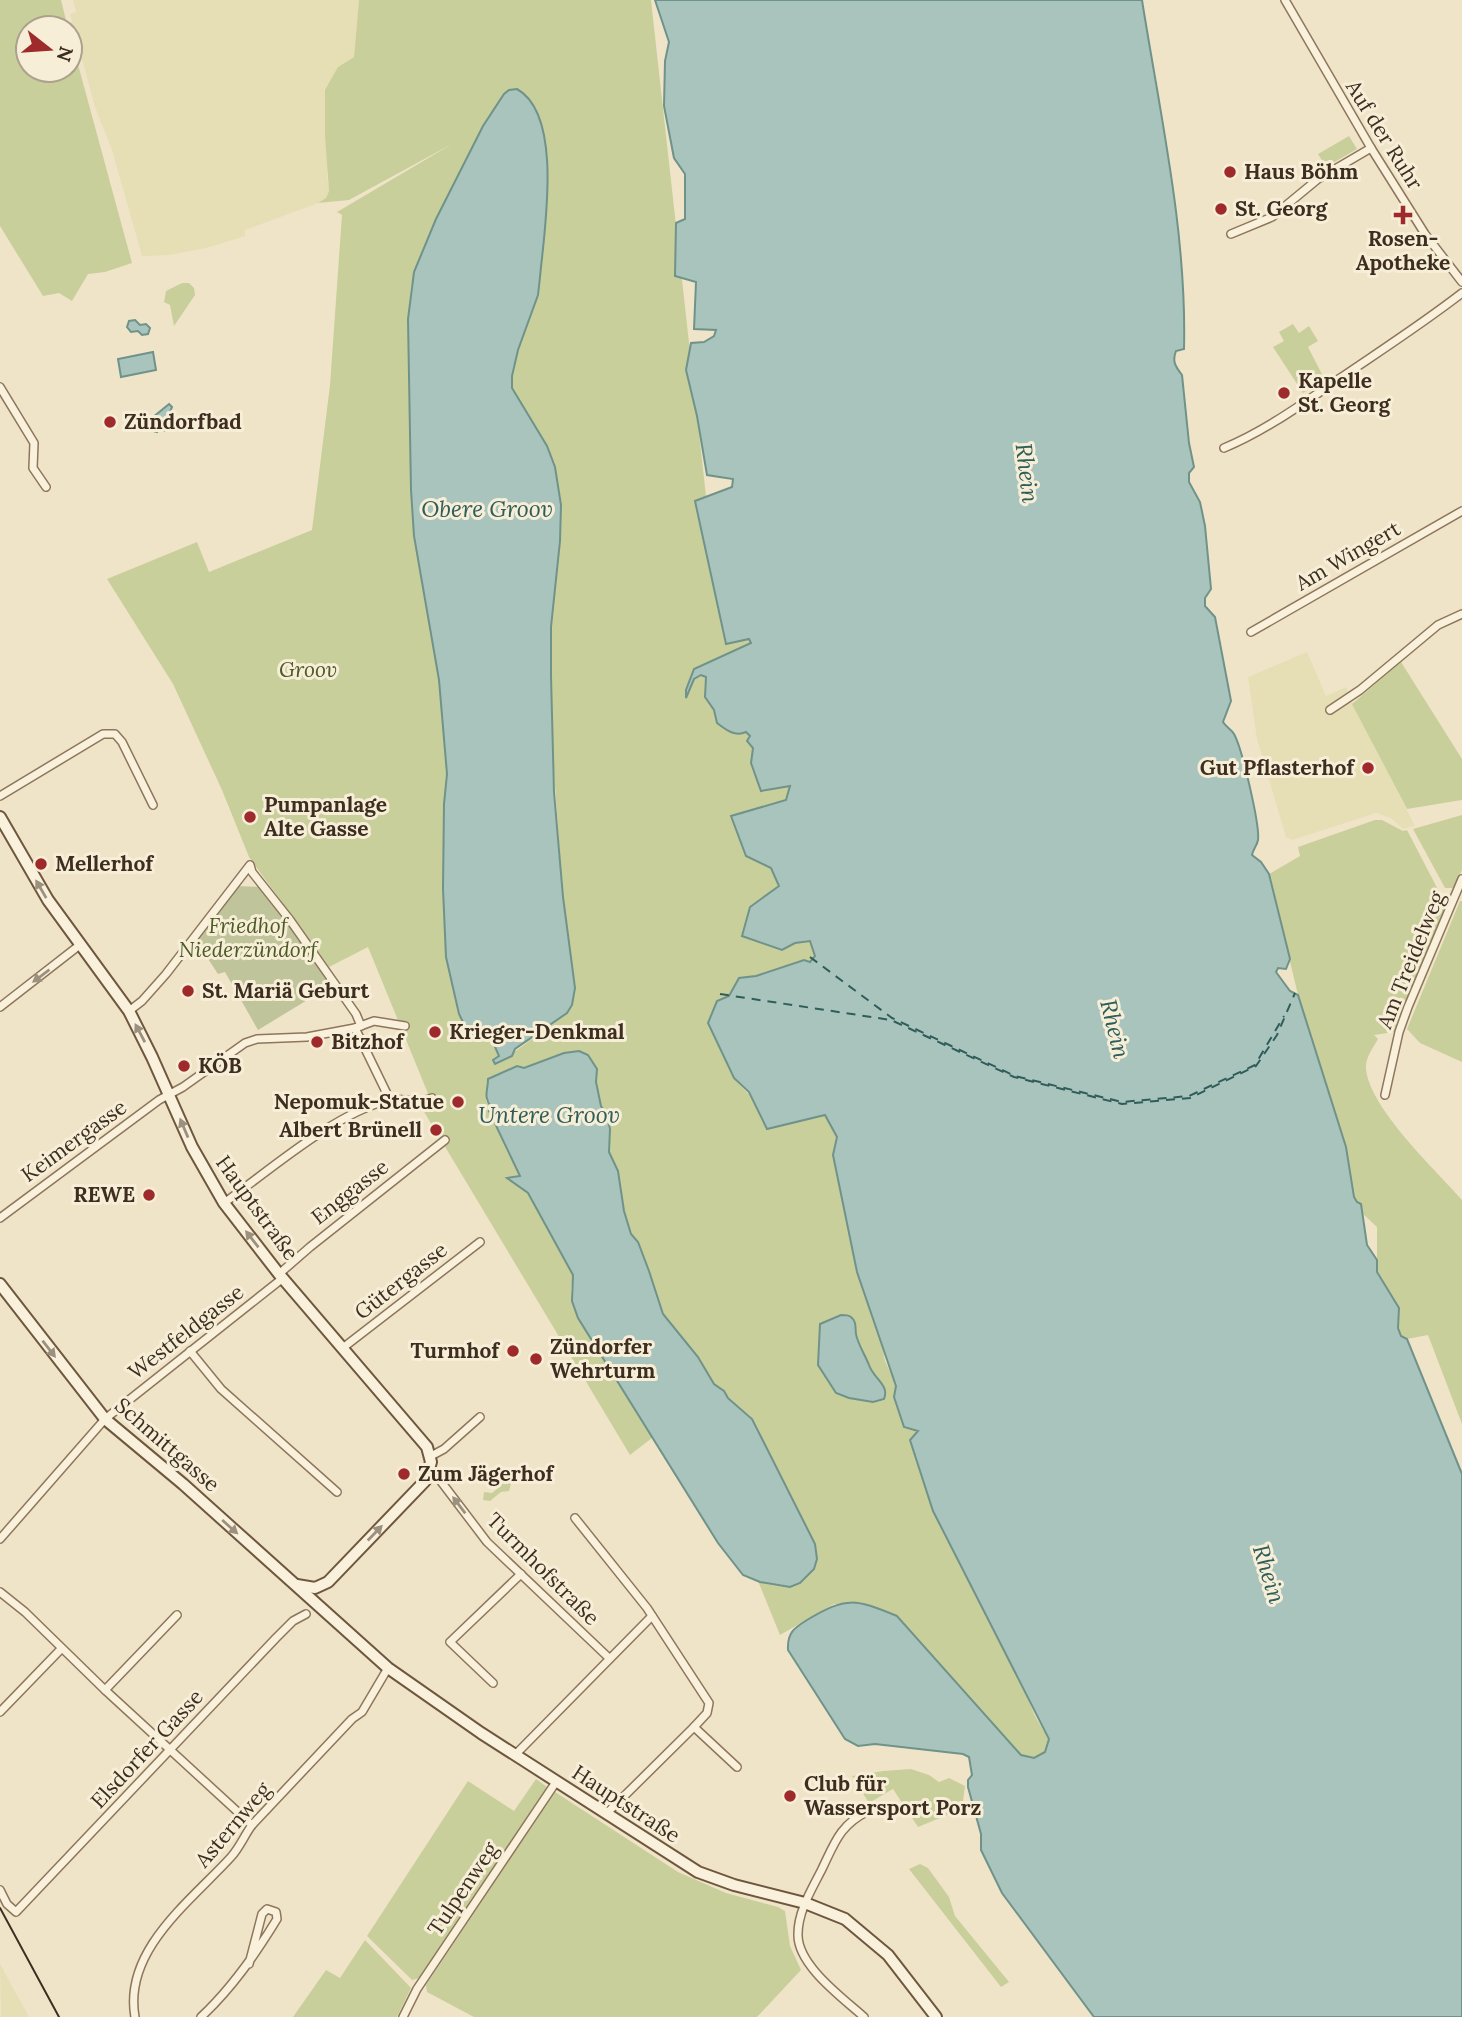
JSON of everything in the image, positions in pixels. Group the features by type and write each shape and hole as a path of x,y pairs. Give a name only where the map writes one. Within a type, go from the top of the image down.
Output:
{"main road":[{"name":"Hauptstraße","path":"0,817 48,900 129,1011 192,1147 224,1203 281,1276 421,1438 430,1462"},
{"name":"Schmittgasse","path":"0,1284 104,1419 179,1481 330,1615"},
{"path":"296,1585 315,1588 328,1582 419,1488 430,1462"},
{"path":"328,1582 325,1595 330,1615"},
{"name":"Hauptstraße","path":"330,1615 387,1668 556,1782 698,1872 734,1885 805,1903 845,1919 873,1940 904,1972 936,2017"}],"street":[{"name":"Auf der Ruhr","path":"1289,1 1371,148 1425,234 1462,282"},
{"path":"1231,234 1272,217 1318,179 1371,148"},
{"path":"1224,448 1280,418 1426,321 1462,293"},
{"path":"0,387 34,443 33,468 46,487"},
{"name":"Am Wingert","path":"1251,632 1462,511"},
{"path":"1330,710 1360,690 1438,625 1462,614"},
{"path":"0,796 103,734 114,734 122,742 153,805"},
{"path":"129,1011 142,1001 166,974 250,865 252,872 298,931 356,1014 358,1027 390,1100"},
{"name":"Am Treidelweg","path":"1385,1095 1399,1032 1462,879"},
{"path":"0,1007 81,944"},
{"name":"Keimergasse","path":"0,1218 169,1094 245,1043 257,1039 307,1037 358,1027 374,1021 405,1026"},
{"path":"224,1203 322,1133 355,1114 390,1100 416,1102 432,1098"},
{"name":"Enggasse","path":"281,1276 310,1247 444,1140"},
{"name":"Gütergasse","path":"344,1347 480,1241"},
{"name":"Westfeldgasse","path":"0,1539 104,1419 281,1276"},
{"path":"190,1351 221,1389 337,1492"},
{"path":"430,1462 480,1417"},
{"name":"Turmhofstraße","path":"430,1462 487,1542 610,1658"},
{"path":"575,1518 652,1616 709,1703 706,1713 694,1727 606,1814"},
{"path":"493,1683 450,1642 521,1574"},
{"path":"0,1592 25,1612 61,1649 252,1825"},
{"name":"Elsdorfer Gasse","path":"0,1890 7,1904 16,1912 293,1621 306,1614"},
{"path":"105,1690 177,1615"},
{"path":"515,1755 652,1616"},
{"path":"0,1712 61,1649"},
{"name":"Asternweg","path":"135,2017 135,1980 146,1955 163,1928 243,1843 252,1825 352,1719 362,1712 387,1668"},
{"path":"694,1727 737,1767"},
{"name":"Tulpenweg","path":"403,2017 417,1989 556,1782"},
{"path":"864,2017 823,1980 806,1960 800,1948 798,1932 805,1903 842,1829 855,1817 868,1811"},
{"path":"201,2017 223,1997 249,1964 277,1919 276,1912 272,1909 265,1910 262,1914 249,1964"}],"shaded area":[{"path":"73,0 359,0 354,57 338,67 327,174 329,191 326,198 245,230 245,236 170,255 142,256 112,150 95,107 84,66 84,14 70,14 76,12"},
{"path":"1307,652 1326,696 1346,687 1415,826 1403,829 1391,818 1376,813 1292,840 1286,837 1257,739 1248,677"},
{"path":"0,1964 29,2017 1,2017"}],"green space":[{"path":"0,0 61,0 64,14 14,14 14,84 83,84 132,263 105,272 88,274 72,301 59,293 43,296 0,226"},
{"name":"Groov","path":"359,0 651,0 706,496 695,501 725,643 750,638 751,643 694,669 687,695 694,679 701,675 706,677 705,697 714,710 718,723 747,732 753,748 751,763 791,785 786,800 746,856 771,868 779,887 750,907 782,950 795,943 811,941 815,956 810,962 804,960 756,976 739,978 725,1014 725,1056 735,1079 757,1104 825,1115 837,1137 833,1155 857,1272 880,1335 885,1361 918,1430 1035,1716 1049,1740 1045,1752 1034,1758 1021,1755 897,1616 869,1605 834,1604 780,1635 758,1581 767,1582 750,1416 714,1384 698,1357 663,1314 649,1271 638,1242 631,1234 624,1211 618,1171 609,1152 607,1119 596,1082 597,1069 520,1067 488,1079 486,1101 521,1176 508,1178 528,1192 573,1275 571,1291 578,1318 652,1438 630,1455 417,1100 429,1096 368,947 329,967 249,857 222,790 173,684 107,579 197,542 209,572 312,530 330,385 342,215 337,212 452,144 349,200 318,203 326,198 329,191 325,90 338,67 354,57","holes":["504,94 530,101 544,142 547,165 546,210 538,295 518,350 512,388 547,446 555,467 561,505 551,627 553,759 563,897 575,993 567,1013 513,1053 499,1056 446,957 443,889 447,774 439,680 414,536 408,319 411,286 420,256 483,126"]},
{"path":"1349,136 1357,149 1326,167 1318,154"},
{"path":"182,283 189,283 194,288 195,295 174,326 170,305 164,302 166,291"},
{"path":"1293,324 1299,333 1309,326 1318,341 1308,347 1325,380 1303,393 1273,347 1284,341 1279,332"},
{"path":"1401,662 1462,759 1462,800 1407,809 1352,704"},
{"path":"1462,815 1462,870 1453,888 1445,888 1413,829"},
{"path":"1375,820 1382,820 1403,831 1407,830 1446,905 1394,1032 1374,1035 1378,1039 1368,1057 1366,1069 1370,1085 1391,1120 1462,1200 1462,1424 1428,1335 1407,1339 1401,1336 1398,1328 1399,1308 1377,1272 1377,1227 1363,1214 1361,1204 1356,1202 1354,1197 1346,1147 1298,995 1269,874 1300,856 1298,847"},
{"name":"Friedhof Niederzündorf","path":"236,886 262,887 332,985 258,1030 225,972 218,974 195,939"},
{"path":"1460,901 1462,1062 1420,1043 1407,1029"},
{"path":"506,1479 511,1484 509,1491 501,1492 490,1501 483,1500 484,1492 492,1493 498,1488 500,1481"},
{"path":"911,1769 929,1775 939,1782 949,1778 965,1786 962,1809 918,1827 893,1789 869,1803 852,1776"},
{"path":"536,1779 547,1787 419,1978 412,1980 367,1936 468,1781 514,1811"},
{"path":"555,1792 678,1872 726,1893 785,1911 790,1946 801,1970 757,2017 474,2017 427,1992 426,1985"},
{"path":"920,1864 928,1868 949,1897 955,1916 1009,1982 1001,1987 909,1869"},
{"path":"365,1940 411,1988 397,2017 293,2017 326,1970 340,1978"}],"water":[{"name":"Rhein","path":"655,0 1142,0 1177,218 1184,305 1184,349 1176,351 1174,361 1182,375 1194,467 1189,473 1189,482 1200,502 1205,526 1211,589 1205,598 1205,606 1215,617 1231,701 1223,722 1233,732 1237,742 1253,804 1258,840 1252,855 1269,874 1290,959 1286,969 1278,968 1276,972 1290,991 1298,995 1346,1147 1354,1197 1361,1204 1367,1245 1377,1260 1377,1272 1399,1308 1398,1328 1401,1336 1407,1339 1462,1474 1462,2017 1094,2017 1002,1893 981,1850 981,1834 968,1787 968,1780 972,1775 969,1757 963,1754 875,1744 858,1746 845,1739 788,1650 790,1635 795,1629 832,1607 861,1603 883,1610 897,1616 1021,1755 1034,1758 1045,1752 1049,1739 933,1511 910,1440 918,1431 904,1427 894,1397 896,1386 857,1272 833,1155 837,1137 825,1115 767,1129 749,1092 734,1078 708,1023 717,1001 729,996 739,978 756,976 804,960 810,962 815,956 810,941 795,943 782,950 742,936 750,907 779,886 771,868 746,856 731,816 786,800 790,786 761,791 751,763 753,748 747,741 750,736 746,732 731,732 717,723 714,710 705,697 706,677 701,675 694,679 686,698 686,690 694,669 751,643 749,639 726,644 695,501 732,487 733,479 707,475 686,370 691,343 704,342 714,336 716,330 694,329 696,282 675,276 676,223 685,219 685,174 674,158 664,106 665,61 669,42"},
{"name":"Obere Groov","path":"517,89 532,103 541,123 548,176 538,295 518,350 512,388 547,446 555,467 561,505 551,627 554,792 563,897 575,988 572,1005 567,1013 515,1049 512,1056 495,1064 493,1060 499,1056 489,1033 469,1034 459,1014 446,957 443,889 447,774 439,680 414,536 408,319 414,272 436,219 483,126 504,94"},
{"path":"135,320 150,328 148,334 131,332 127,327 129,321"},
{"path":"153,352 156,370 121,377 118,359"},
{"path":"169,404 172,407 170,412 177,420 164,431 160,427 157,432 150,430 149,424 154,421 152,418"},
{"name":"Untere Groov","path":"579,1051 588,1055 597,1069 596,1082 601,1106 607,1115 610,1129 609,1152 618,1171 624,1211 631,1234 638,1242 649,1271 663,1314 698,1357 714,1384 752,1419 815,1544 817,1559 814,1569 800,1583 790,1587 760,1582 743,1575 718,1543 578,1318 572,1301 573,1275 528,1193 507,1178 520,1176 489,1111 491,1107 487,1096 488,1079 517,1066 524,1068 564,1053"},
{"path":"841,1315 850,1316 855,1321 859,1345 871,1370 885,1390 884,1399 873,1402 836,1393 818,1365 820,1324"}],"ferry route":[{"path":"810,957 892,1018 1015,1076 1122,1102 1189,1096 1255,1065 1284,1016"},
{"path":"720,994 891,1020 1014,1077 1122,1104 1190,1098 1256,1066 1277,1035 1295,993"}],"tram line":[{"path":"0,1908 59,2017"}],"place":[{"name":"Haus Böhm","path":"1230,172"},
{"name":"St. Georg","path":"1221,209"},
{"name":"Rosen- Apotheke","path":"1403,215"},
{"name":"Kapelle St. Georg","path":"1284,393"},
{"name":"Zündorfbad","path":"110,422"},
{"name":"Gut Pflasterhof","path":"1368,768"},
{"name":"Pumpanlage Alte Gasse","path":"250,817"},
{"name":"Mellerhof","path":"41,864"},
{"name":"St. Mariä Geburt","path":"188,991"},
{"name":"Krieger-Denkmal","path":"435,1032"},
{"name":"Bitzhof","path":"317,1042"},
{"name":"KÖB","path":"184,1066"},
{"name":"Nepomuk-Statue","path":"458,1102"},
{"name":"Albert Brünell","path":"436,1130"},
{"name":"REWE","path":"149,1195"},
{"name":"Turmhof","path":"513,1351"},
{"name":"Zündorfer Wehrturm","path":"536,1359"},
{"name":"Zum Jägerhof","path":"404,1474"},
{"name":"Club für Wassersport Porz","path":"790,1796"}]}
